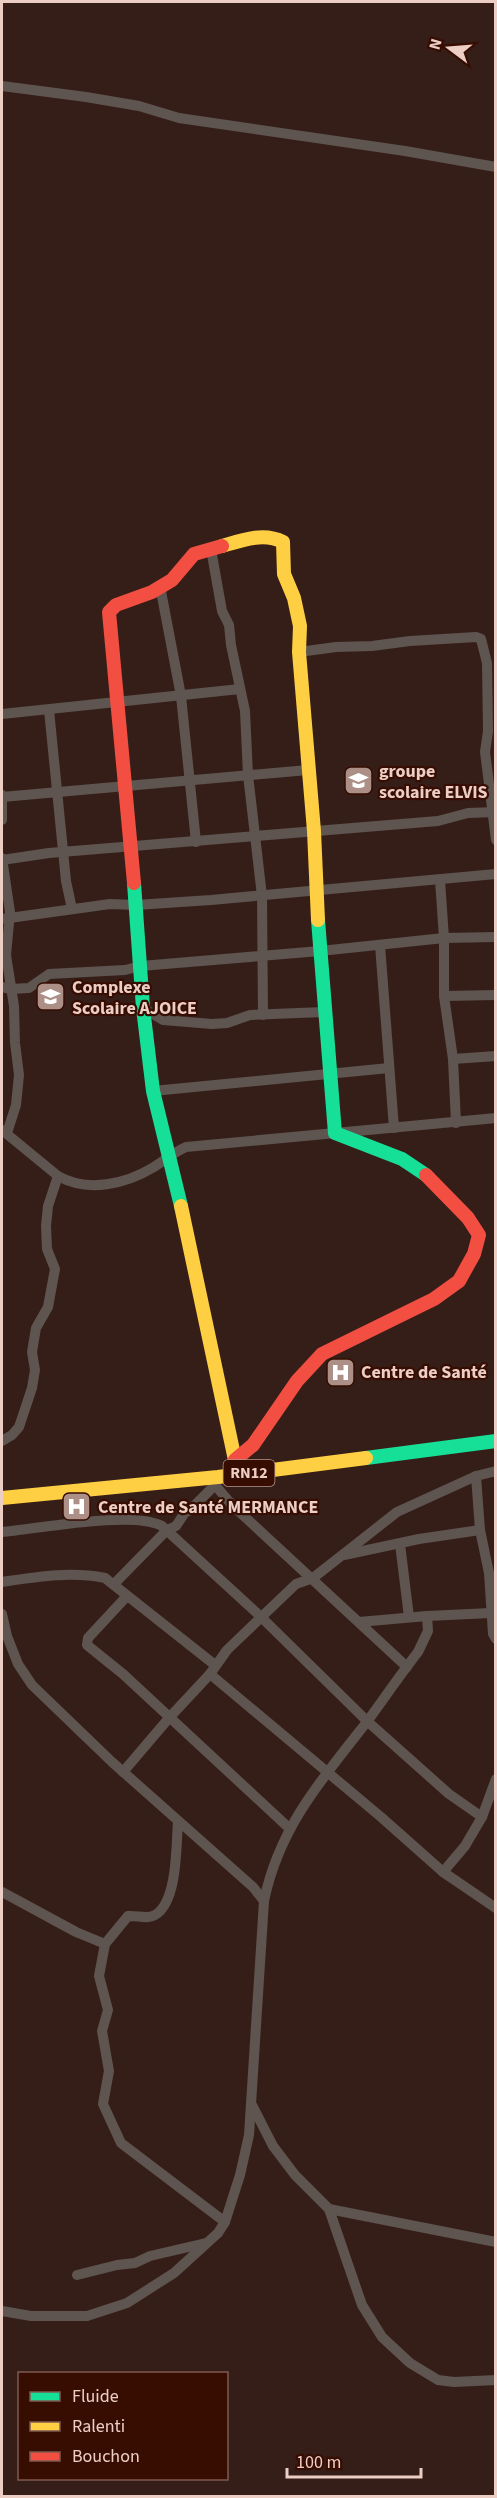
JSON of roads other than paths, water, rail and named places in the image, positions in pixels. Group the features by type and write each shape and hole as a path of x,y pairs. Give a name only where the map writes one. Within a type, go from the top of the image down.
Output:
{"street":[{"path":"2,87 86,97 139,106 178,118 405,151 495,167"},
{"path":"238,1474 170,1154 153,1091 143,1008 136,905 123,787 109,612 110,607 142,596 177,576 191,556 198,551 235,541 279,538 283,542 284,574 294,598 300,626 298,652 314,831 324,1012 334,1133"},
{"path":"211,549 222,611 229,625 245,711 248,775 262,896 263,1015"},
{"path":"160,586 181,696 196,842"},
{"path":"298,652 476,637 482,641 491,663 486,752 494,812 495,840"},
{"path":"2,714 240,689"},
{"path":"49,710 66,881 72,909"},
{"path":"2,820 2,797 309,770"},
{"path":"494,812 468,813 438,821 2,859 9,894 6,918 6,988 19,1090 4,1131 58,1176 79,1185 124,1180 186,1147 495,1118"},
{"path":"6,918 110,904 136,905 262,896 495,874"},
{"path":"440,880 444,938 444,996 453,1059 456,1123"},
{"path":"6,988 29,988 49,974 125,970 141,966 444,938 495,937"},
{"path":"380,945 394,1128"},
{"path":"444,996 495,994"},
{"path":"143,1008 163,1020 212,1024 226,1023 250,1015 324,1012"},
{"path":"453,1059 495,1056"},
{"path":"153,1091 329,1072 389,1068"},
{"path":"235,1460 253,1445 297,1381 322,1354 447,1292 459,1281 478,1244 476,1228 427,1174 402,1159 334,1133"},
{"path":"2,1441 19,1427 32,1388 35,1370 32,1352 36,1328 48,1307 54,1269 47,1249 46,1226 48,1206 58,1176"},
{"name":"RN12","path":"2,1498 216,1481 238,1474 495,1441"},
{"path":"123,1772 260,1616 296,1584 313,1578 397,1512 476,1476 495,1471"},
{"path":"476,1476 480,1530 489,1573 495,1639"},
{"path":"115,1583 167,1530 176,1526 186,1511 189,1511 216,1481 231,1505 313,1578 407,1667"},
{"path":"2,1532 107,1520 156,1523 167,1530 260,1616 367,1721 449,1794 482,1817"},
{"path":"341,1556 480,1530"},
{"path":"400,1544 409,1617"},
{"path":"2,1582 42,1576 87,1574 115,1583 326,1773 381,1817 443,1872 495,1908"},
{"path":"127,1596 86,1643 289,1828"},
{"path":"359,1622 491,1613"},
{"path":"2,1614 18,1664 32,1685 123,1772 253,1887 264,1901"},
{"path":"2,2311 62,2317 87,2316 126,2303 149,2291 182,2266 209,2242 225,2222 240,2175 249,2135 264,1901 270,1874 289,1828 326,1773 418,1652 428,1631 427,1616"},
{"path":"443,1872 465,1846 482,1817 495,1779"},
{"path":"178,1822 176,1864 172,1885 160,1911 155,1916 128,1916 105,1944 99,1976 108,2010 102,2031 109,2070 103,2104 121,2143 225,2222"},
{"path":"2,1892 76,1932 105,1944"},
{"path":"251,2105 273,2146 295,2175 329,2209 362,2305 382,2337 410,2362 438,2380 454,2382 495,2380"},
{"path":"329,2209 495,2242"},
{"path":"77,2275 135,2263 150,2256 209,2242"}],"place":[{"name":"groupe scolaire ELVIS","path":"358,781"},
{"name":"Complexe Scolaire AJOICE","path":"51,997"},
{"name":"Centre de Santé","path":"340,1372"},
{"name":"Centre de Santé MERMANCE","path":"77,1507"}]}
